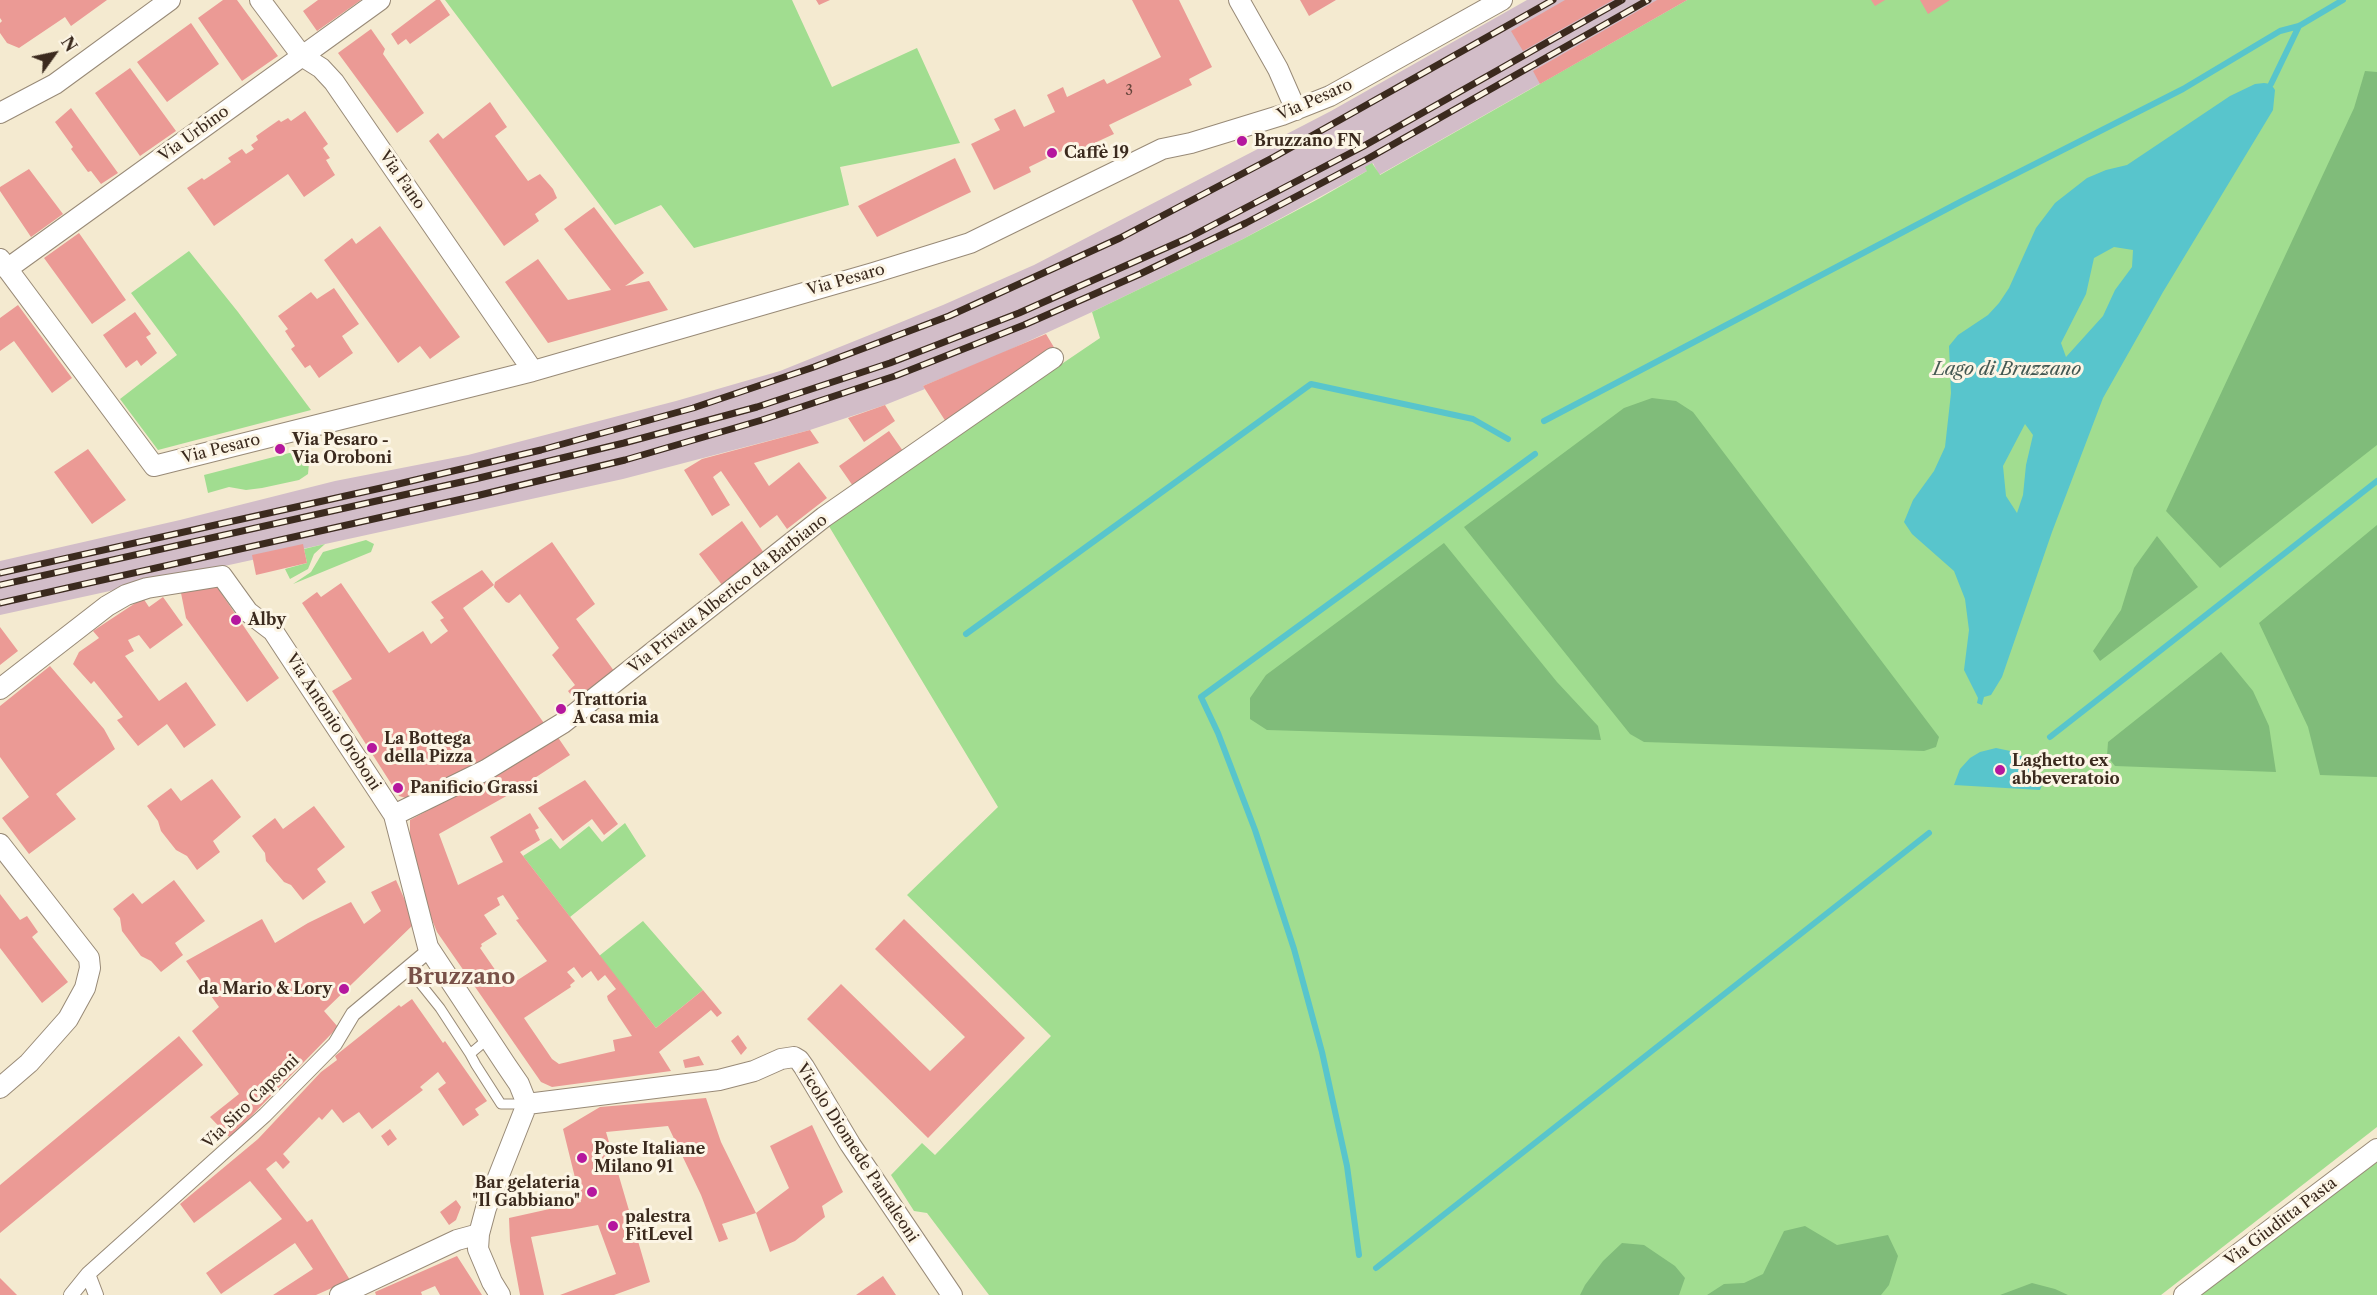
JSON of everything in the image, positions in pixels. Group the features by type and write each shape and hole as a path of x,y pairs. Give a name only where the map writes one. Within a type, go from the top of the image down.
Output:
{"street":[{"path":"0,114 56,84 170,0"},
{"name":"Via Fano","path":"260,0 302,56 321,68 334,82 533,371"},
{"name":"Via Urbino","path":"4,264 380,0"},
{"path":"1239,0 1278,69 1296,110"},
{"name":"Via Pesaro","path":"4,264 154,466 533,371 970,243 1162,149 1191,143 1296,110 1330,96 1502,0"},
{"name":"Via Privata Alberico da Barbiano","path":"394,816 486,770 563,723 824,517 1053,358"},
{"name":"Via Antonio Oroboni","path":"0,689 106,606 147,588 222,576 248,612 273,631 394,816 428,947 519,1084 527,1104"},
{"path":"0,844 89,958 90,968 85,988 68,1019 29,1063 0,1088"},
{"name":"Via Siro Capsoni","path":"71,1295 88,1274 265,1115 335,1044 353,1014 426,953 428,947"},
{"name":"Vicolo Diomede Pantaleoni","path":"527,1104 719,1080 754,1071 781,1059 794,1057 804,1067 856,1154 952,1295"},
{"path":"500,1295 478,1249 479,1234 486,1208 527,1104"},
{"name":"Via Giuditta Pasta","path":"2184,1295 2377,1149"},
{"path":"340,1295 457,1240 479,1234"},
{"path":"88,1274 96,1295"}],"lane":[{"path":"408,968 440,1008 501,1104 527,1104"},
{"path":"470,1054 489,1038"}],"shaded area":[{"path":"1527,0 1687,0 1379,175 1373,163 1367,171 1243,239 1092,312 885,405 810,430 623,479 0,615 0,561 180,520 335,481 468,455 676,401 780,371 867,336 1034,265 1331,111"}],"green space":[{"path":"445,0 792,0 832,87 917,48 960,143 840,167 849,205 694,248 661,205 615,225"},
{"path":"1687,0 2377,0 2377,1127 2161,1295 989,1295 927,1213 914,1211 891,1175 922,1143 935,1155 1051,1036 907,895 998,807 827,523 1100,338 1092,312 1243,239 1367,171 1365,167 1372,163 1380,175"},
{"path":"2365,71 2377,72 2377,445 2220,568 2166,511 2354,108"},
{"path":"189,251 311,410 158,450 120,399 177,355 131,293"},
{"path":"1652,398 1676,401 1693,412 1939,737 1936,747 1924,751 1644,742 1630,734 1464,527 1624,408"},
{"path":"293,452 305,454 309,463 308,474 299,480 246,490 229,487 208,493 204,475"},
{"path":"2377,525 2377,777 2320,775 2308,727 2259,623"},
{"path":"2157,536 2198,587 2100,661 2093,651 2121,610 2134,568"},
{"path":"366,540 374,544 371,552 293,584 311,572 323,552"},
{"path":"1444,543 1557,682 1598,726 1601,740 1267,730 1250,719 1250,698 1266,675"},
{"path":"325,544 314,554 308,569 290,579 285,569 307,563 304,549"},
{"path":"2221,652 2253,691 2269,726 2276,772 2115,766 2107,756 2108,742"},
{"path":"625,823 646,856 570,917 523,856 551,838 560,849 589,826 602,842"},
{"path":"643,921 703,990 656,1028 599,956"},
{"path":"2377,1144 2377,1295 2180,1295"},
{"path":"1805,1226 1837,1245 1888,1235 1898,1256 1889,1285 1881,1295 1707,1295 1724,1284 1744,1283 1763,1274 1784,1231"},
{"path":"1622,1243 1644,1245 1675,1266 1685,1278 1679,1295 1580,1295 1603,1261"},
{"path":"2032,1283 2055,1289 2068,1295 2000,1295"}],"water":[{"name":"Lago di Bruzzano","path":"2255,84 2271,84 2275,90 2273,110 2163,292 2103,398 2052,532 2002,677 1991,695 1984,697 1982,705 1977,703 1978,698 1964,670 1969,630 1965,599 1954,571 1912,534 1904,522 1913,500 1934,471 1945,447 1951,393 1949,346 1958,335 1988,315 1999,303 2009,288 2036,228 2055,203 2087,178 2127,165 2230,96","holes":["2114,247 2133,250 2132,267 2115,290 2103,316 2066,357 2061,343 2086,294 2094,258","2025,424 2033,435 2026,465 2023,495 2017,513 2006,496 2003,466"]},
{"path":"1996,748 2015,752 2028,760 2042,785 2040,790 1954,785 1960,769 1970,758 1980,752"}],"building":[{"path":"0,0 107,0 71,26 65,17 19,48 7,43 0,33 2,21"},
{"path":"223,0 237,0 278,56 242,81 198,18"},
{"path":"318,0 361,0 317,31 303,11"},
{"path":"436,0 440,0 450,15 410,44 406,39 398,45 391,34"},
{"path":"816,0 830,0 819,5"},
{"path":"1132,0 1179,0 1212,67 1189,79 1192,85 1109,125 1114,134 1075,152 1072,146 1029,167 1031,172 994,190 971,144 1000,130 994,119 1015,109 1024,127 1055,112 1047,95 1063,87 1067,97 1104,79 1107,84 1161,57"},
{"path":"1300,0 1336,0 1309,16"},
{"path":"1565,0 1613,0 1523,51 1511,31"},
{"path":"1657,0 1687,0 1540,84 1533,71"},
{"path":"1871,0 1885,0 1875,6"},
{"path":"1920,0 1950,0 1928,14"},
{"path":"191,23 219,64 167,102 137,62"},
{"path":"371,29 385,49 383,54 424,113 397,133 338,53"},
{"path":"130,68 176,131 140,156 95,93"},
{"path":"490,102 507,127 495,136 528,181 540,174 553,189 557,198 535,214 539,221 504,246 429,141 438,133 443,139"},
{"path":"71,108 118,173 101,184 91,171 88,172 55,122"},
{"path":"305,111 328,144 323,148 330,158 326,160 335,175 304,197 288,174 214,226 187,188 231,162 228,158 242,149 246,154 254,149 251,145 258,140 256,136 279,120 281,122 288,118 291,121"},
{"path":"955,158 971,192 877,237 858,206"},
{"path":"29,169 63,214 31,237 0,191 0,187"},
{"path":"594,207 644,273 625,286 649,281 668,310 548,343 505,282 538,259 568,300 611,290 564,229"},
{"path":"380,226 460,337 430,359 420,346 398,363 324,260 352,238 356,244"},
{"path":"79,233 126,300 92,324 44,258"},
{"path":"334,288 359,324 342,336 353,353 319,378 310,365 305,368 291,349 295,346 285,331 288,329 278,316 311,292 317,299"},
{"path":"18,305 72,378 52,393 14,341 0,351 0,318"},
{"path":"135,312 151,334 146,337 157,353 141,366 137,360 126,368 103,335"},
{"path":"1046,334 1055,349 946,422 923,386"},
{"path":"885,405 895,421 864,442 848,418"},
{"path":"810,430 819,443 754,463 769,486 799,462 827,498 787,529 777,515 760,528 721,471 713,477 730,505 712,516 684,470 702,459"},
{"path":"889,431 903,451 853,486 839,466"},
{"path":"88,449 126,500 92,524 54,472"},
{"path":"742,521 764,553 722,585 699,554"},
{"path":"552,542 595,604 576,619 617,675 577,703 568,691 575,685 552,655 559,648 520,594 509,603 494,587 495,582"},
{"path":"303,544 307,563 256,575 252,555"},
{"path":"482,570 494,585 463,608 546,726 416,801 399,796 332,691 352,679 302,603 317,592 321,597 341,583 389,653 423,631 431,644 448,631 440,620 444,618 431,602"},
{"path":"217,587 279,678 247,702 186,618 181,593"},
{"path":"163,597 183,625 150,649 139,635 128,640 134,651 125,656 159,701 186,682 216,725 184,748 167,724 138,746 117,720 123,717 94,681 91,684 73,664 79,652 99,638 93,631 143,598 149,607"},
{"path":"0,627 18,651 0,665"},
{"path":"50,666 104,729 115,749 56,794 76,819 29,854 2,818 29,797 0,757 0,706"},
{"path":"557,736 570,755 510,794 439,834 458,885 503,862 490,837 530,813 539,828 535,830 540,840 520,852 656,1028 703,990 722,1013 717,1017 711,1010 659,1052 671,1071 552,1087 541,1082 437,932 410,854 410,820","holes":["503,895 519,919 516,920 547,961 507,987 480,948 481,944 497,934 484,915 500,905 497,898","574,967 582,978 591,971 598,981 605,975 616,989 607,996 608,1000 632,1036 613,1040 615,1051 559,1064 552,1059 524,1018 571,987 570,985 575,981 567,972"]},
{"path":"212,779 241,817 213,841 220,852 197,870 187,856 176,850 161,831 158,821 147,806 171,788 181,801"},
{"path":"585,780 618,824 604,835 592,819 563,841 538,808"},
{"path":"314,806 345,847 317,869 326,882 303,900 266,861 265,853 252,836 275,818 283,829"},
{"path":"174,880 205,921 175,943 183,955 161,972 151,961 141,956 122,931 120,918 113,909 133,893 142,904"},
{"path":"396,880 415,923 324,1011 338,1027 230,1138 210,1117 239,1094 192,1031 219,1007 186,961 262,919 275,943 308,923 351,902 364,924 381,911 371,892"},
{"path":"0,894 20,920 27,916 38,932 32,937 68,982 42,1003 0,948"},
{"path":"904,919 1025,1038 928,1138 807,1019 841,984 930,1071 965,1037 875,949"},
{"path":"412,999 487,1101 475,1109 479,1115 463,1126 438,1089 446,1083 438,1072 420,1087 423,1090 372,1129 359,1112 343,1123 332,1109 322,1120 319,1117 283,1154 290,1162 283,1169 276,1161 266,1169 307,1222 312,1219 350,1280 316,1295 273,1295 313,1269 295,1243 221,1294 206,1273 282,1219 250,1181 194,1223 180,1204 258,1139 321,1072 337,1060 335,1056 399,1005 401,1007"},
{"path":"738,1035 747,1048 741,1055 731,1041"},
{"path":"179,1036 203,1065 0,1233 0,1185"},
{"path":"699,1056 704,1065 685,1068 683,1060"},
{"path":"706,1098 721,1142 756,1213 722,1224 728,1239 719,1242 701,1195 668,1126 606,1132 650,1282 614,1295 560,1295 616,1274 598,1225 531,1237 544,1295 520,1295 510,1241 509,1218 581,1202 563,1129 600,1107"},
{"path":"812,1125 843,1192 822,1206 825,1217 795,1241 770,1252 756,1213 789,1188 770,1146"},
{"path":"390,1129 397,1139 388,1146 381,1136"},
{"path":"456,1200 461,1207 456,1220 449,1225 440,1212"},
{"path":"457,1256 482,1295 440,1295 435,1286 421,1292 422,1295 376,1295 375,1292"},
{"path":"883,1276 896,1295 856,1295"},
{"path":"0,1278 17,1295 0,1295"}],"waterway":[{"path":"1544,421 1962,201 2183,89 2280,31 2299,26 2343,0"},
{"path":"2271,84 2299,26"},
{"path":"966,634 1311,384 1473,419 1508,439"},
{"path":"1359,1255 1347,1166 1322,1052 1294,949 1255,830 1218,733 1201,697 1535,454"},
{"path":"2050,737 2377,481"},
{"path":"1376,1268 1929,833"}],"railway":[{"path":"0,573 541,450 693,408 814,367 949,316 1120,238 1274,157 1553,0"},
{"path":"0,585 475,479 624,443 757,407 890,363 1019,313 1188,238 1362,147 1622,0"},
{"path":"0,603 625,460 762,420 895,376 1024,325 1140,274 1246,223 1369,158 1648,0"}],"place":[{"name":"Bruzzano FN","path":"1242,141"},
{"name":"Caffè 19","path":"1052,153"},
{"name":"Via Pesaro - Via Oroboni","path":"280,449"},
{"name":"Alby","path":"236,620"},
{"name":"Trattoria A casa mia","path":"561,709"},
{"name":"La Bottega della Pizza","path":"372,748"},
{"name":"Laghetto ex abbeveratoio","path":"2000,770"},
{"name":"Panificio Grassi","path":"398,788"},
{"name":"da Mario & Lory","path":"344,989"},
{"name":"Poste Italiane Milano 91","path":"582,1158"},
{"name":"Bar gelateria \"Il Gabbiano\"","path":"592,1192"},
{"name":"palestra FitLevel","path":"613,1226"}],"district":[{"name":"Bruzzano","path":"461,978"}]}
